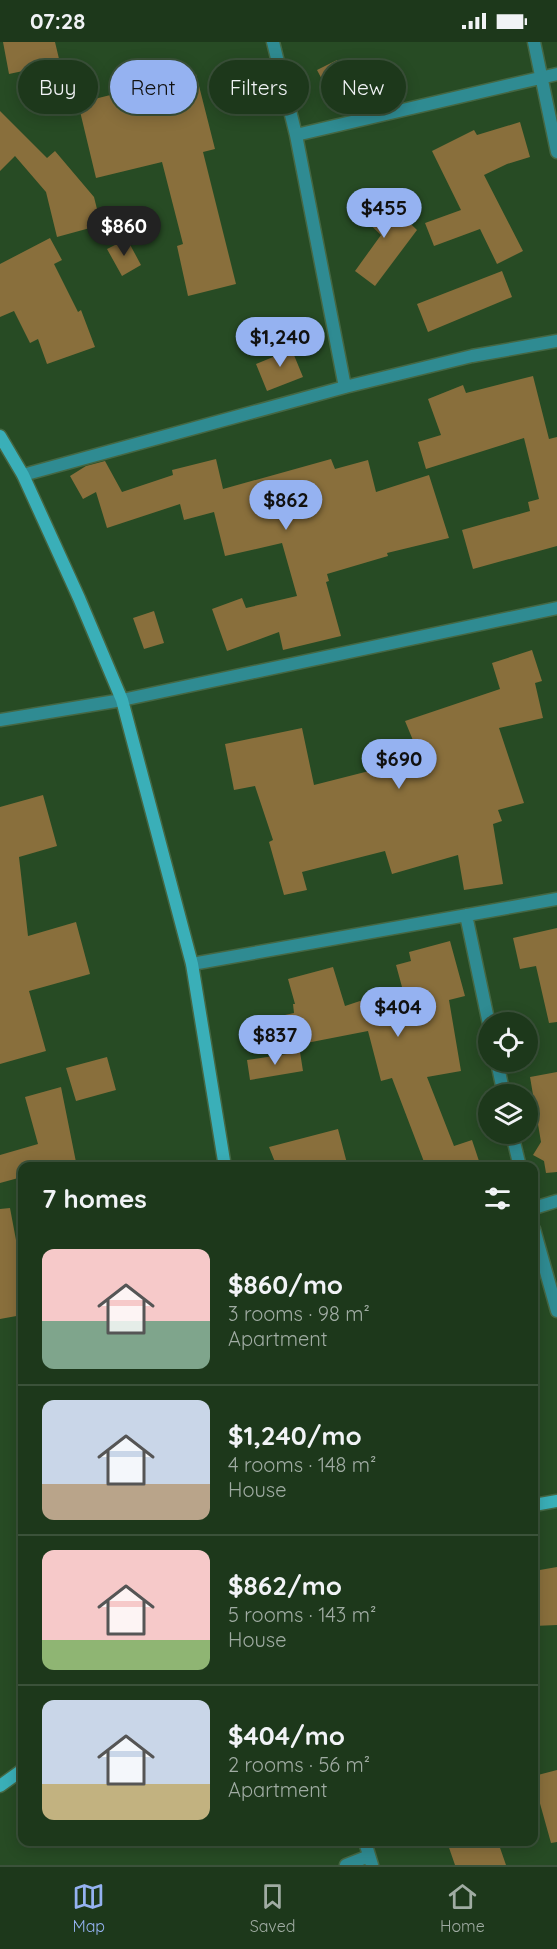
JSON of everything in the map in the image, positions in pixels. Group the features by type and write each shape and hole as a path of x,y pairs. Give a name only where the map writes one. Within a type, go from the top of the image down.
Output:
{"street":[{"path":"273,42 296,135 345,387"},
{"path":"534,42 557,152"},
{"path":"296,135 557,74"},
{"path":"23,475 345,387 472,356 557,341"},
{"path":"0,436 23,475 122,700 192,964 224,1162"},
{"path":"0,720 122,700 557,608"},
{"path":"192,964 557,899"},
{"path":"466,915 486,1012"},
{"path":"515,1144 519,1162"},
{"path":"538,1207 557,1201"},
{"path":"538,1243 557,1311"},
{"path":"538,1504 557,1501"},
{"path":"0,1786 18,1773"},
{"path":"346,1865 371,1861 366,1846"}],"building":[{"path":"3,42 55,42 59,60 18,60 18,72 9,74"},
{"path":"197,78 215,149 203,152 236,284 188,296 177,246 183,244 162,162 96,178 81,114 98,114 98,98 110,95 110,114 197,114"},
{"path":"0,111 47,158 55,151 94,197 101,225 57,237 46,192 15,156 0,171"},
{"path":"520,122 530,157 507,164 484,175 523,251 497,264 480,229 434,246 425,223 461,210 432,151 474,130 477,135"},
{"path":"380,194 417,230 375,286 355,271 381,235 360,215"},
{"path":"50,238 62,260 54,264 78,312 81,310 95,347 47,364 38,339 30,343 14,311 0,317 0,264"},
{"path":"127,239 141,265 122,276 107,249"},
{"path":"502,271 512,297 428,332 417,304"},
{"path":"289,343 303,377 267,391 256,364 273,357 271,351"},
{"path":"533,376 549,439 557,437 557,546 473,569 462,530 530,511 528,502 539,499 524,438 426,469 418,442 441,435 428,399 463,385 466,393"},
{"path":"216,459 223,489 331,459 335,469 368,460 376,492 429,475 449,538 387,553 388,556 327,574 329,581 326,582 341,636 283,650 279,632 227,651 212,609 242,598 246,608 297,596 282,543 225,556 214,512 184,520 180,504 107,528 96,492 83,499 70,476 86,466 105,461 122,492 173,475 172,470"},
{"path":"154,611 164,643 144,649 133,618"},
{"path":"532,650 542,681 535,683 543,718 499,728 524,803 498,810 502,821 493,824 503,884 464,890 458,855 392,874 385,851 302,872 307,890 284,895 269,842 273,840 255,786 234,790 225,744 302,728 314,785 373,770 372,766 417,750 405,721 500,689 492,663"},
{"path":"43,795 57,846 19,857 28,936 76,922 90,974 29,991 46,1051 0,1064 0,807"},
{"path":"557,928 557,1022 549,1023 536,966 520,969 513,938"},
{"path":"450,941 465,996 449,1000 461,1071 427,1077 454,1146 472,1140 479,1162 424,1162 392,1078 381,1081 368,1031 291,1046 285,1015 294,1013 293,1004 295,1004 288,979 333,967 345,1006 402,987 396,965 411,961 409,952"},
{"path":"300,1052 303,1071 250,1080 247,1060"},
{"path":"107,1057 116,1090 76,1101 66,1068"},
{"path":"557,1072 557,1172 546,1173 544,1161 533,1155 541,1142 538,1124 538,1084 531,1084 530,1077"},
{"path":"61,1087 76,1162 18,1162 18,1178 0,1183 0,1155 38,1144 25,1097"},
{"path":"338,1129 347,1162 275,1162 269,1147"},
{"path":"10,1208 18,1251 18,1316 0,1319 0,1209"},
{"path":"557,1567 557,1625 538,1626 538,1570"},
{"path":"557,1770 557,1842 551,1843 538,1796 538,1775"},
{"path":"448,1846 499,1846 506,1865 455,1865"}]}
